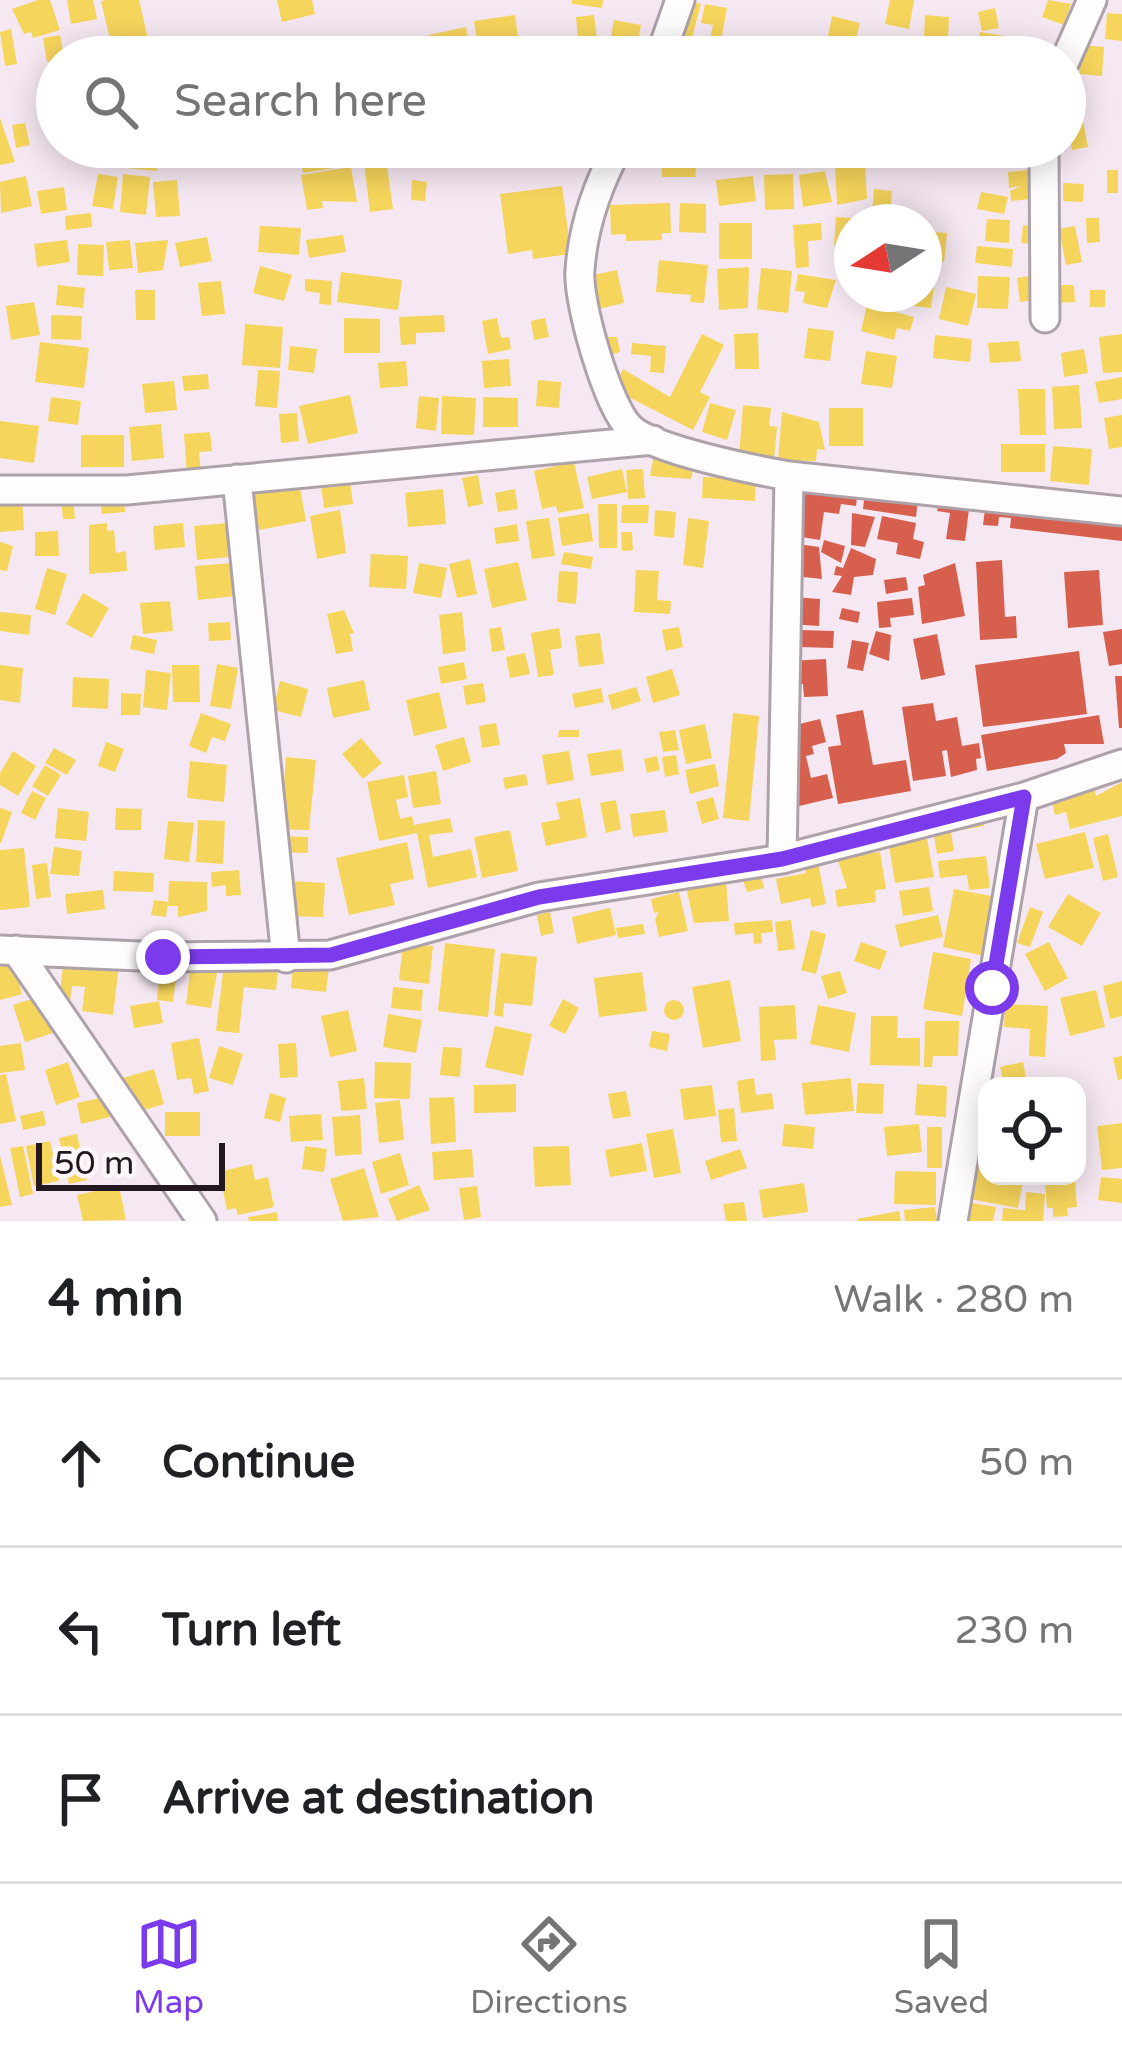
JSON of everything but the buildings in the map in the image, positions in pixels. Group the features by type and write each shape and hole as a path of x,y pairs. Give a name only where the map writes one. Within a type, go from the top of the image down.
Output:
{"street":[{"path":"667,36 680,0"},
{"path":"1076,36 1092,0"},
{"path":"607,168 594,191 579,274 600,370 630,428 739,467 789,476 1122,511"},
{"path":"1044,168 1046,318"},
{"path":"0,490 127,490 654,440"},
{"path":"782,859 789,476"},
{"path":"237,479 286,958"},
{"path":"8,950 286,958 331,955 539,897 782,859 1024,797 1122,764"},
{"path":"953,1221 1024,797"},
{"path":"8,950 202,1221"}],"route":[{"path":"163,957 331,955 539,897 782,859 1024,797 992,988"}]}
